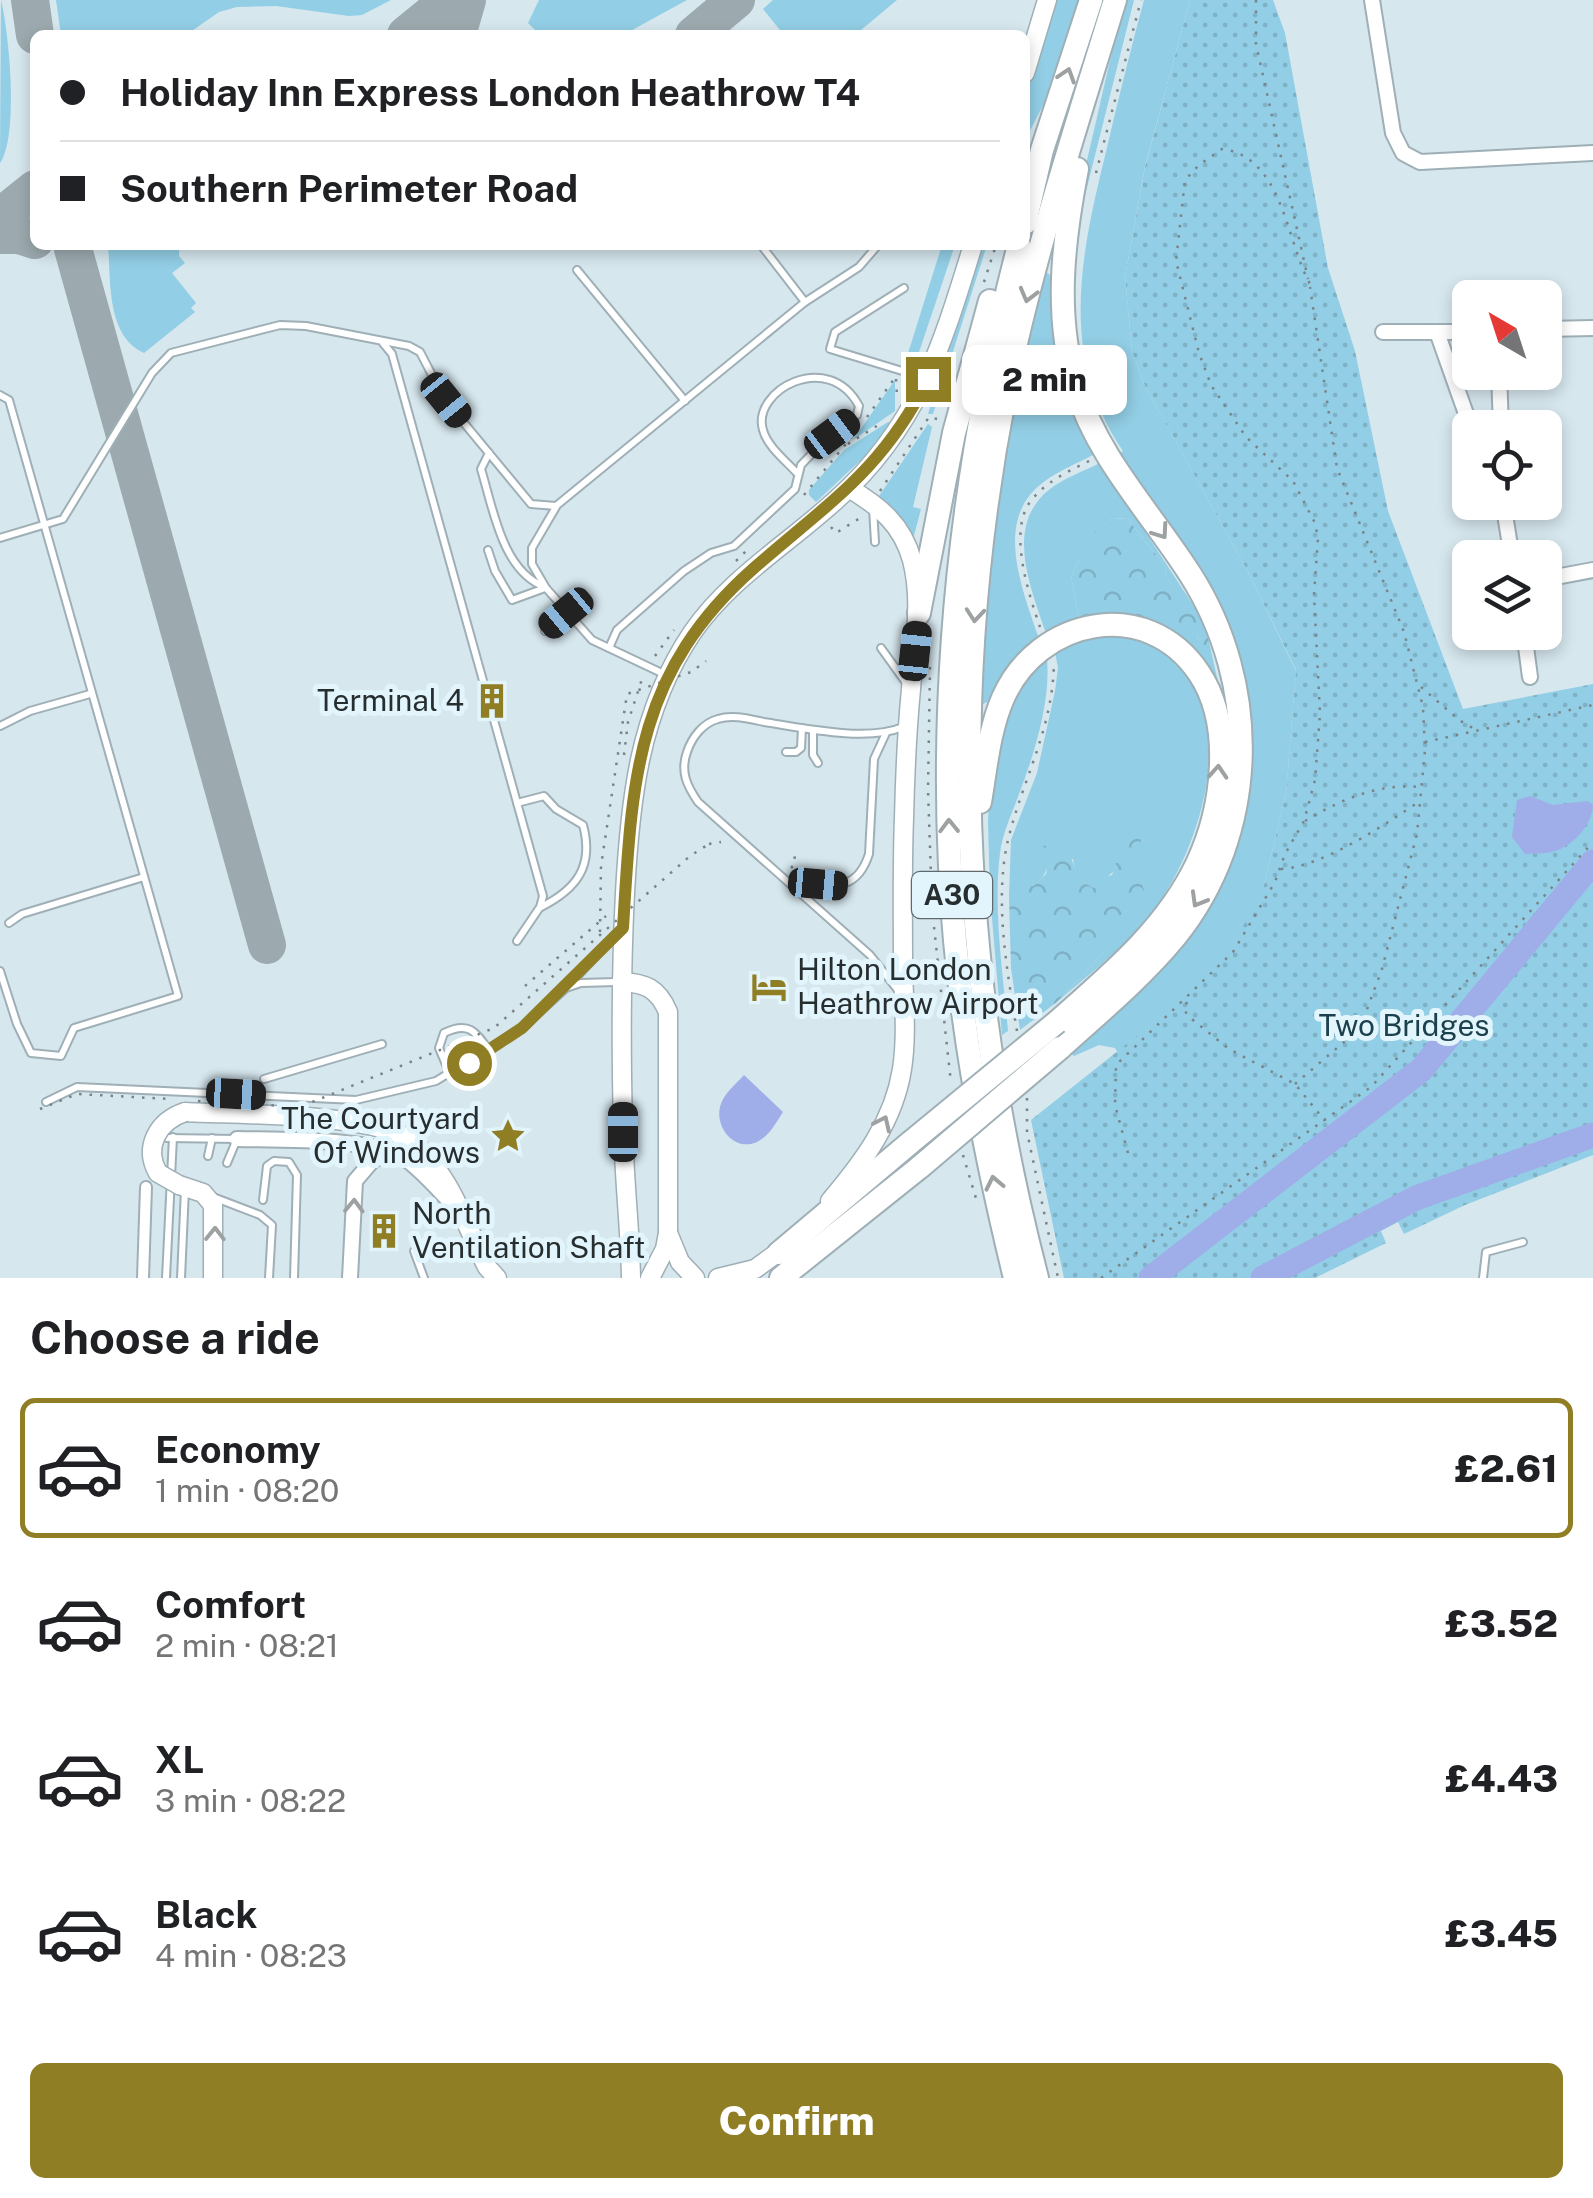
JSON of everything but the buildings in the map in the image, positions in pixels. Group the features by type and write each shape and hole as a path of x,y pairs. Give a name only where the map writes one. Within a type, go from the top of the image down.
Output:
{"highway":[{"path":"1030,182 1091,0"},
{"path":"781,1278 920,1167 1129,986 1175,936 1197,904 1227,836 1241,767 1240,700 1215,622 1191,576 1095,434 1068,357 1062,295 1065,240 1076,169 1115,0"},
{"name":"A30","path":"1037,1278 981,997 970,866 972,661 991,469 1035,266 1115,0"},
{"path":"1030,202 1042,150"},
{"path":"919,613 938,503 962,401 1007,250"},
{"name":"A30","path":"1016,1278 982,1130 962,1000 950,868 949,708 957,578 971,467 1018,250"},
{"path":"780,1253 1057,1022 1148,937 1176,900 1198,862 1216,795 1220,738 1207,688 1186,658 1161,637 1115,623 1083,626 1065,633 1028,658 1003,698 995,721 970,866"}],"street":[{"path":"1030,56 1047,0"},
{"path":"1372,0 1394,132 1403,153 1420,162 1593,153"},
{"path":"631,1278 623,1132 621,982 633,793 645,731 667,676 712,609 756,566 849,488 893,439 928,379 970,250"},
{"path":"1562,329 1593,328"},
{"path":"1383,332 1452,332"},
{"path":"1436,332 1464,410"},
{"path":"718,1278 755,1270 780,1253 824,1208 861,1164 888,1117 902,1069 904,818 919,613 905,540 892,520 849,488"},
{"path":"1562,576 1593,570"},
{"path":"1526,650 1530,677"},
{"path":"621,982 651,987 668,1012 668,1232 665,1250 650,1278"},
{"path":"142,1278 156,1132 181,1104 379,1126 409,1139 443,1179 490,1274"},
{"path":"237,1139 312,1142 390,1152 405,1158 456,1208"},
{"path":"350,1278 354,1180 373,1160 390,1152"},
{"path":"149,1176 158,1173 211,1201 215,1212 213,1278"},
{"path":"802,1278 868,1210"},
{"path":"668,1232 680,1262 695,1278"}],"lane":[{"path":"764,250 806,302"},
{"path":"667,676 592,640 546,588 532,564 532,548 556,506 806,302 859,267 874,250"},
{"path":"577,270 685,401"},
{"path":"904,288 836,332 830,348 898,373 928,379"},
{"path":"0,538 63,519 152,373 171,353 280,325 306,326 420,352 446,400 531,504 556,506"},
{"path":"382,342 392,354 543,896 540,908 517,941"},
{"path":"609,648 617,630 684,571 711,553 734,546 794,489 797,473 832,434 857,415 859,406 854,395 840,383 812,375 798,379 766,404 760,418 764,436 797,473"},
{"path":"0,396 9,400 178,996 74,1028 62,1056 31,1052 17,1024 0,971"},
{"path":"489,453 481,468 509,552 524,576 546,588"},
{"path":"873,503 874,542"},
{"path":"488,550 512,600 546,588"},
{"path":"544,631 566,613"},
{"path":"881,648 911,689"},
{"path":"0,726 30,711 90,694"},
{"path":"905,1003 870,956 698,802 687,785 684,765 688,747 700,728 718,719 736,717 813,730 886,733 908,724"},
{"path":"786,752 801,748 802,728"},
{"path":"813,730 813,754 818,763"},
{"path":"796,882 840,886 853,881 866,866 870,854 874,759 886,733"},
{"path":"517,804 544,796 556,809 584,825 588,842 581,877 561,897 540,908"},
{"path":"9,923 22,914 144,877"},
{"path":"43,1105 77,1087 356,1100 408,1089 450,1074 522,1028 623,928"},
{"path":"566,988 580,983 621,982"},
{"path":"450,1074 439,1048 444,1034 462,1026 470,1027 489,1051"},
{"path":"264,1078 382,1044"},
{"path":"166,1278 170,1137 237,1139 227,1163"},
{"path":"208,1156 212,1138"},
{"path":"263,1200 267,1166 274,1161 289,1162 297,1175 294,1278"},
{"path":"181,1278 189,1189 260,1215 272,1225 270,1278"},
{"path":"1482,1278 1486,1252 1523,1242"},
{"path":"414,1251 424,1278"}],"path":[{"path":"1096,174 1140,0"},
{"path":"1256,0 1256,44 1310,284 1336,468 1404,632 1419,684 1425,742 1417,834 1401,902 1366,1012 1351,1036 1294,1084"},
{"path":"1128,1153 1115,1105 1116,1065 1233,952 1304,822 1315,780 1320,714 1315,523 1300,490 1246,436 1205,372 1176,261 1187,176 1222,149 1254,163 1273,192 1310,284"},
{"path":"898,373 898,409"},
{"path":"898,373 847,445 803,496 836,533 860,519 873,503 929,417 943,420"},
{"path":"847,445 878,425"},
{"path":"1044,636 1023,563 1024,513 1047,484 1099,456"},
{"path":"735,561 750,547"},
{"path":"617,808 628,722 646,668 682,620"},
{"path":"1006,937 1006,851 1044,729 1053,652"},
{"path":"600,933 601,866 628,694 691,672 706,662"},
{"path":"1419,684 1459,720 1479,732"},
{"path":"1425,742 1593,705"},
{"path":"1304,822 1358,795 1383,788 1421,787"},
{"path":"1280,869 1292,869 1328,854 1420,802"},
{"path":"27,1104 43,1105 77,1094 181,1104 300,1107 494,1028 702,846 720,842"},
{"path":"1101,1278 1324,1121 1385,1073 1593,842"},
{"path":"786,872 794,865 795,854"},
{"path":"525,986 608,915 608,904"},
{"path":"1188,1001 1184,1009 1188,1016 1214,1038 1294,1084 1324,1121"},
{"path":"468,1040 484,1075"},
{"path":"1044,1220 1058,1278"}],"green space":[{"path":"1,0 11,108 6,149 0,163"},
{"path":"56,0 391,0 362,15 276,6 237,7 219,12 193,30 60,30"},
{"path":"539,0 687,0 632,30 535,30 528,23"},
{"path":"773,0 897,0 861,30 780,30 763,9"},
{"path":"1055,0 1079,0 1046,100 1030,130 1030,82"},
{"path":"1124,0 1134,0 1076,231 1069,342 1073,221"},
{"path":"1144,0 1190,0 1145,166 1125,277 1132,351 1145,386 1247,570 1296,671 1286,793 1264,885 1249,920 1230,949 1180,1002 1118,1053 1115,1048 1099,1045 1074,1056 1066,1049 1197,913 1240,684 1113,457 1123,451 1103,416 1083,344 1081,307 1088,232"},
{"name":"Two Bridges","path":"1190,0 1273,0 1285,33 1328,268 1355,351 1388,511 1463,709 1593,684 1593,1155 1465,1205 1404,1234 1398,1222 1381,1231 1386,1243 1315,1278 1064,1278 1031,1120 1172,1008 1236,940 1264,885 1286,793 1296,670 1247,570 1145,386 1132,351 1125,277 1145,167"},
{"path":"108,250 179,250 185,263 172,273 196,303 191,308 195,312 144,353 123,334 111,291"},
{"path":"940,250 953,250 916,361 904,366"},
{"path":"978,250 985,250 933,414 928,414"},
{"path":"1045,271 1051,276 1062,368 1074,411 1093,455 1045,481 1029,496 1019,514 1015,534 1019,576 1039,639 1012,663 991,700 981,705 974,689 998,461"},
{"path":"895,380 895,411 853,440"},
{"path":"891,423 865,456 816,502 809,490 844,450"},
{"path":"928,424 932,427 913,507 921,509 911,547 877,499"},
{"path":"1100,463 1197,611 1208,637 1198,640 1194,613 1166,577 1165,566 1128,519 1112,518 1082,544 1081,557 1071,576 1079,619 1046,632 1024,555 1028,519 1036,503 1050,489"},
{"path":"1112,518 1128,519 1195,613 1198,640 1208,637 1226,718 1195,660 1079,619 1071,576 1081,557 1081,544"},
{"path":"1116,632 1164,651 1195,688 1205,717 1207,781 1190,845 1161,900 1126,942 1057,1002 1103,954 1139,877 1140,826 1127,829 1127,860 1094,888 1079,877 1073,859 1047,868 1037,883 1009,897 1011,840 1037,773 1055,691 1058,668 1054,646"},
{"path":"1046,651 1047,686 1041,723 1000,853 998,919 1008,1031 1002,1035 990,895 988,821 992,751 996,727"},
{"path":"1140,825 1141,848 1151,865 1139,877 1144,890 1103,954 1057,1002 1020,1030 1011,968 1009,897 1021,884 1033,886 1046,874 1047,868 1036,857 1042,846 1066,844 1078,875 1094,888 1099,878 1112,875 1116,863 1127,860 1127,829"}],"shaded area":[{"path":"1530,796 1553,805 1588,801 1593,805 1592,813 1585,828 1566,846 1548,853 1525,854 1512,837 1517,800"},
{"path":"744,1075 783,1112 765,1136 749,1144 728,1136 719,1115 724,1098"}],"waterway":[{"path":"1151,1278 1421,1070 1593,862"},
{"path":"1263,1278 1416,1198 1593,1135"}],"taxiway":[{"path":"30,0 34,30"},
{"path":"412,30 449,0"},
{"path":"458,30 467,0"},
{"path":"700,30 736,0"},
{"path":"0,217 30,193"},
{"path":"0,235 30,238"},
{"path":"73,250 267,945"}],"place":[{"name":"Terminal 4","path":"492,701"},
{"name":"Hilton London Heathrow Airport","path":"769,987"},
{"name":"The Courtyard Of Windows","path":"508,1136"},
{"name":"North Ventilation Shaft","path":"384,1231"}],"route":[{"path":"469,1063 522,1028 623,928 633,793 645,731 667,676 695,630 734,586 870,468 908,418 928,379"}]}
